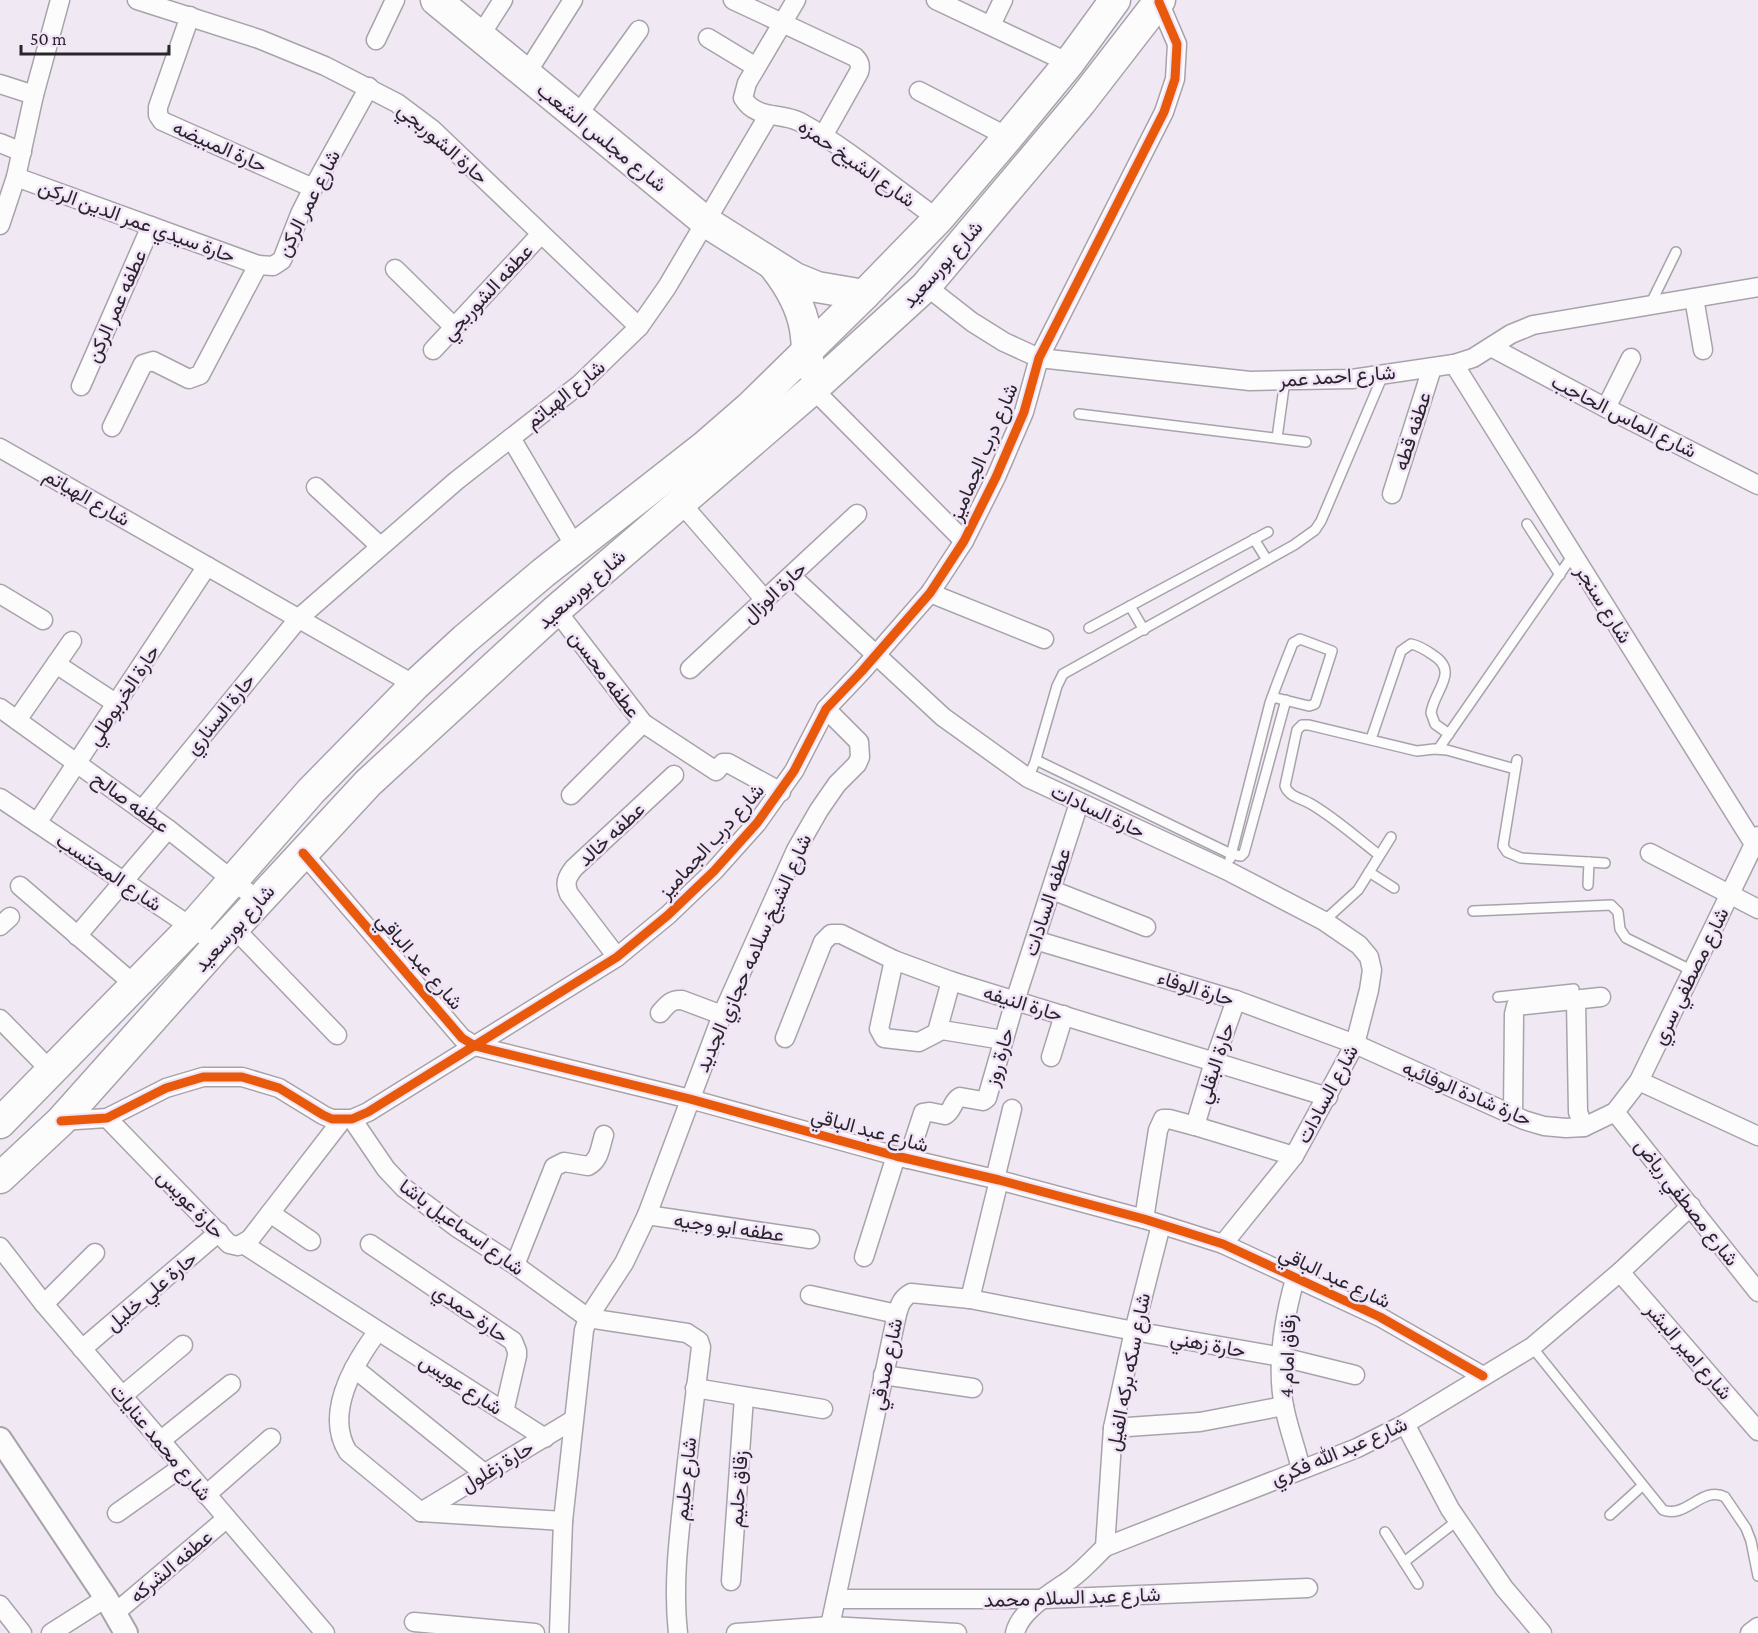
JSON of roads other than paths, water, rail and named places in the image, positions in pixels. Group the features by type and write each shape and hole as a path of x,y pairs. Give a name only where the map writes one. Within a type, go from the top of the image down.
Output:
{"main road":[{"name":"شارع بورسعيد","path":"0,1123 192,927 310,791 415,685 465,639 751,406 864,295 938,219 1069,63 1115,0"},
{"name":"شارع بورسعيد","path":"0,1178 61,1121 226,936 368,783 556,610 813,389 926,286 1081,102 1160,1"},
{"name":"شارع مجلس الشعب","path":"441,2 526,75 706,222 795,278 840,292 864,295"},
{"name":"شارع مجلس الشعب","path":"774,266 788,285 799,306 805,328 813,389"}],"street":[{"path":"0,225 16,177 34,95 60,0"},
{"name":"حارة الشوربجي","path":"137,0 173,5 190,16 259,39 369,87 397,103 433,130 639,327"},
{"path":"376,40 395,0"},
{"path":"480,36 504,0"},
{"path":"733,0 855,57 859,61 861,67 859,72 823,136"},
{"path":"708,38 756,67 796,0"},
{"path":"936,0 1069,63"},
{"path":"990,25 1003,0"},
{"name":"شارع درب الجماميز","path":"347,1119 368,1113 617,957 668,915 714,871 757,823 794,771 826,709 876,656 930,593 964,541 996,477 1024,412 1039,358 1164,112 1175,79 1177,44 1160,1"},
{"path":"526,75 564,4"},
{"name":"حارة المبيضه","path":"190,16 158,107 158,114 162,120 313,188"},
{"path":"577,116 639,30"},
{"name":"شارع الشيخ حمزه","path":"756,67 747,83 743,98 753,108 768,116 789,117 823,136 938,219"},
{"path":"0,84 34,95"},
{"name":"شارع عمر الركن","path":"112,427 143,363 153,362 189,379 200,375 258,265 273,266 282,260 313,188 369,87"},
{"path":"919,91 1008,136"},
{"name":"شارع الهياتم","path":"299,618 456,481 580,384 639,327 667,287 768,116"},
{"path":"0,143 22,152"},
{"name":"حارة سيدي عمر الدين الركن","path":"16,177 258,265"},
{"name":"عطفه عمر الركن","path":"81,386 151,226"},
{"name":"عطفه الشوربجي","path":"433,350 542,234"},
{"path":"394,269 454,327"},
{"name":"شارع احمد عمر","path":"926,286 972,322 1004,342 1039,358 1250,381 1352,379 1454,364 1473,358 1511,334 1533,325 1694,298 1757,284"},
{"path":"1694,298 1703,351"},
{"name":"شارع الماس الحاجب","path":"1491,347 1758,485"},
{"path":"1606,408 1631,358"},
{"name":"شارع سنجر","path":"1454,364 1573,555 1756,840"},
{"name":"عطفه قطه","path":"1392,494 1432,368"},
{"path":"813,389 964,541"},
{"path":"512,438 576,548"},
{"name":"شارع الهياتم","path":"0,448 415,685"},
{"path":"316,487 380,546"},
{"path":"681,503 765,600"},
{"name":"حارة الوزال","path":"690,669 857,514"},
{"name":"حارة الخربوطلي","path":"37,823 207,566"},
{"name":"حارة السادات","path":"791,576 943,717 1028,778 1079,803 1229,862 1342,933"},
{"path":"930,593 1044,639"},
{"path":"0,594 43,620"},
{"name":"عطفه محسن","path":"556,610 643,723 713,770 716,771 723,763 728,762 781,792"},
{"name":"حارة السناري","path":"142,810 299,618"},
{"path":"17,720 72,641"},
{"path":"56,664 117,704"},
{"name":"عطفه صالح","path":"0,708 168,828 259,901"},
{"name":"شارع الشيخ سلامه حجازي الجديد","path":"559,1633 563,1521 584,1330 588,1318 624,1263 647,1215 722,1015 796,850 819,810 860,757 859,742 826,709"},
{"path":"571,795 643,723"},
{"name":"عطفه خالد","path":"617,957 569,894 566,888 567,876 674,775"},
{"name":"شارع المحتسب","path":"0,798 192,927 226,936 337,1035"},
{"name":"عطفه السادات","path":"1015,1001 1079,803"},
{"path":"77,936 168,828"},
{"name":"شارع مصطفي سري","path":"1615,1112 1639,1081 1756,840"},
{"name":"شارع عبد الباقي","path":"303,853 462,1038 475,1046 690,1099 902,1158 997,1180 1153,1222 1223,1244 1294,1279 1380,1317 1483,1376"},
{"path":"1650,853 1758,909"},
{"path":"20,886 136,986"},
{"path":"1052,890 1146,927"},
{"name":"شارع السادات","path":"1223,1244 1294,1156 1328,1098 1355,1044 1372,970 1369,957 1359,945 1342,933"},
{"name":"حارة النيفه","path":"785,1038 826,937 831,934 841,934 894,960 951,981 1328,1098"},
{"name":"حارة الوفاء","path":"1035,940 1236,1000 1355,1044"},
{"path":"894,960 879,1029 881,1036 887,1039 919,1042 937,1032 948,1030 1003,1040"},
{"path":"937,1032 951,981"},
{"path":"1575,994 1577,1102 1584,1127"},
{"path":"1513,1115 1515,1001 1575,994 1601,998"},
{"path":"660,1013 669,1002 675,999 722,1015"},
{"name":"حارة البقلي","path":"1196,1126 1214,1062 1236,1000"},
{"name":"حارة روز","path":"902,1158 923,1113 945,1115 960,1097 986,1100 1015,1001"},
{"path":"1051,1057 1064,1015"},
{"path":"0,1019 52,1072"},
{"name":"حارة شادة الوفائيه","path":"1355,1044 1513,1115 1544,1126 1584,1127 1615,1112"},
{"path":"61,1121 107,1118 166,1088 203,1077 242,1077 279,1088 323,1115 347,1119"},
{"path":"1639,1081 1758,1136"},
{"path":"970,1299 1012,1109"},
{"name":"شارع مصطفي رياض","path":"1615,1112 1758,1292"},
{"name":"حارة عويس","path":"107,1118 229,1244 234,1245 243,1244 250,1239 347,1119"},
{"name":"شارع اسماعيل باشا","path":"347,1119 404,1188 588,1318"},
{"name":"شارع سكه بركه الفيل","path":"1105,1547 1113,1428 1134,1331 1153,1222 1159,1123 1163,1119 1169,1119 1196,1126"},
{"path":"1196,1126 1294,1156"},
{"path":"515,1265 554,1167 564,1162 591,1165 596,1160 604,1135"},
{"path":"864,1257 902,1158"},
{"name":"شارع عبد الله فكري","path":"1105,1547 1357,1448 1405,1424 1532,1347 1620,1272 1691,1206"},
{"path":"270,1213 311,1241"},
{"name":"عطفه ابو وجيه","path":"647,1215 810,1239"},
{"name":"حارة علي خليل","path":"82,1349 219,1232"},
{"name":"شارع عويس","path":"243,1244 545,1438"},
{"name":"حارة حمدي","path":"370,1244 513,1341 516,1345 517,1356 504,1412"},
{"name":"شارع محمد عنايات","path":"0,1247 44,1304 226,1520 325,1633"},
{"path":"44,1304 94,1253"},
{"name":"شارع امير البشر","path":"1620,1272 1758,1431"},
{"name":"زقاق امام 4","path":"1294,1279 1282,1357 1284,1406 1301,1469"},
{"name":"شارع صدقي","path":"830,1626 883,1375 900,1302 905,1296 911,1293 970,1299 1134,1331"},
{"path":"810,1295 897,1314"},
{"name":"شارع حليم","path":"588,1318 687,1333 699,1341 701,1347 676,1569 675,1609 678,1633"},
{"path":"378,1331 354,1368 345,1391 338,1428 341,1441 348,1452 421,1512 563,1521"},
{"name":"حارة زهني","path":"1134,1331 1282,1357 1355,1376"},
{"path":"122,1396 183,1345"},
{"path":"354,1368 484,1474"},
{"path":"883,1375 973,1388"},
{"path":"160,1441 231,1384"},
{"path":"695,1388 823,1409"},
{"name":"زقاق حليم","path":"731,1581 744,1397"},
{"path":"1113,1428 1200,1422 1284,1406"},
{"name":"حارة زغلول","path":"421,1512 573,1420"},
{"path":"1405,1424 1458,1520 1504,1588 1542,1633"},
{"path":"206,1495 272,1438"},
{"path":"0,1439 126,1633"},
{"path":"117,1513 182,1467"},
{"name":"عطفه الشركه","path":"51,1633 110,1606 226,1520"},
{"path":"1015,1633 1016,1627 1031,1609 1072,1578 1105,1547"},
{"name":"شارع عبد السلام محمد","path":"837,1599 1043,1599 1308,1588"},
{"path":"0,1605 22,1633"},
{"path":"414,1622 535,1633"},
{"path":"736,1633 830,1626 858,1630 957,1633"},
{"path":"1750,1633 1758,1627"}],"lane":[{"path":"1650,305 1676,252"},
{"path":"1028,778 1036,760 1057,686 1064,674 1267,560 1315,530 1321,521 1383,375"},
{"path":"1277,438 1285,380"},
{"path":"1079,414 1306,442"},
{"path":"1527,524 1560,574"},
{"path":"1089,628 1268,532"},
{"path":"1254,539 1267,560"},
{"path":"1439,748 1573,555"},
{"path":"1130,606 1144,630"},
{"path":"1229,862 1272,697 1295,640 1300,639 1330,649 1332,654 1315,704 1309,706 1272,697"},
{"path":"1371,739 1401,651 1411,644 1419,646 1443,661 1444,680 1431,713 1435,724 1449,734"},
{"path":"1229,862 1244,853 1286,700"},
{"path":"1379,855 1313,806 1290,795 1285,786 1297,730 1302,725 1309,724 1417,751 1439,748 1516,764 1503,846 1506,852 1521,858 1605,863"},
{"path":"1036,760 1229,862"},
{"path":"1324,921 1358,890 1391,837"},
{"path":"1588,885 1589,862"},
{"path":"1369,872 1394,888"},
{"path":"1473,911 1611,905 1618,912 1620,929 1626,938 1693,971"},
{"path":"1498,997 1515,1001"},
{"path":"1532,1347 1659,1506 1669,1512 1681,1510 1712,1494 1725,1497 1746,1528 1758,1576"},
{"path":"1610,1515 1642,1486"},
{"path":"1404,1562 1458,1520"},
{"path":"1385,1532 1418,1584"}]}
